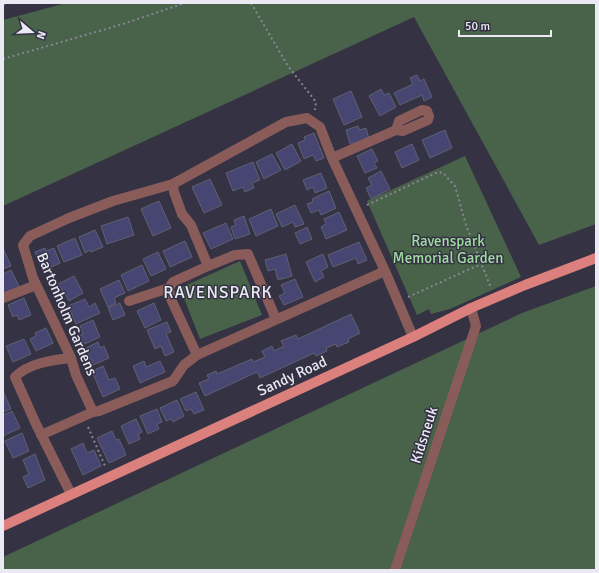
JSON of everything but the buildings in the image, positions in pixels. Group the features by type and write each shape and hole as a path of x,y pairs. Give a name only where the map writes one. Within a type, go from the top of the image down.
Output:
{"main road":[{"name":"Sandy Road","path":"3,526 413,337 471,308 525,285 596,258"}],"street":[{"name":"Bartonholm Gardens","path":"93,412 76,375 71,358 36,285 23,245 30,236 113,201 173,184 286,122 307,118 314,123"},
{"path":"314,123 320,128 332,158 385,270 413,337"},
{"path":"332,158 396,130"},
{"path":"173,184 174,192 182,214 191,225 208,266"},
{"path":"197,355 171,300 170,288 173,282 208,266 235,255 248,254 276,319"},
{"path":"41,435 83,416 99,411 173,380 184,365 197,355 385,270"},
{"path":"3,298 36,285"},
{"path":"129,301 170,288"},
{"name":"Kidsneuk","path":"395,570 476,326 471,308"},
{"path":"71,358 48,361 21,370 15,377 41,435 71,494"}],"path":[{"path":"3,4 10,3"},
{"path":"3,59 123,24 185,3"},
{"path":"251,3 288,66 316,102 314,123"},
{"path":"357,210 438,172 444,173 455,186 466,224 495,298"},
{"path":"398,302 481,264"},
{"path":"83,416 110,477"}],"green space":[{"path":"66,3 596,3 596,224 539,245 414,17 3,206 3,20"},
{"name":"Ravenspark Memorial Garden","path":"465,156 521,277 450,309 431,314 429,309 417,315 367,201"},
{"path":"240,261 262,315 200,339 180,288"},
{"path":"596,286 596,570 3,570 3,557 522,313"}],"district":[{"name":"RAVENSPARK","path":"218,292"}]}
